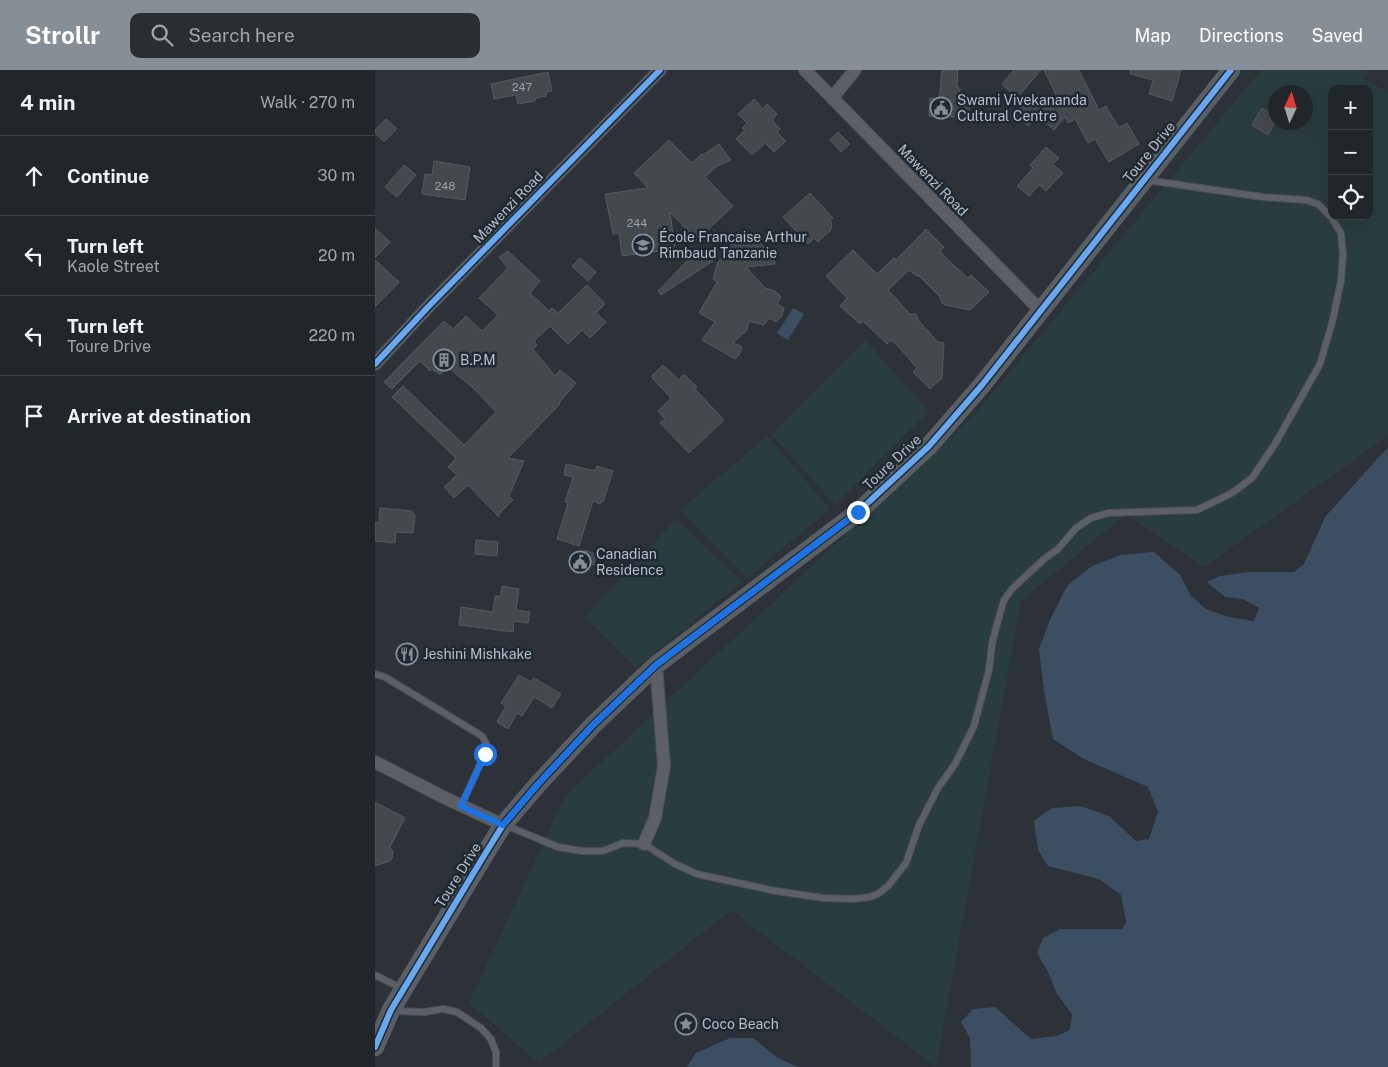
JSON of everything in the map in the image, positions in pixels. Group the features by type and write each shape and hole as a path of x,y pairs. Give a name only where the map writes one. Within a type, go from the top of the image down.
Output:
{"street":[{"name":"Mawenzi Road","path":"375,364 428,307 660,70"},
{"name":"Mawenzi Road","path":"805,70 1041,311"},
{"path":"832,98 855,70"},
{"name":"Toure Drive","path":"375,1047 391,1010 405,990 427,950 503,825 538,784 593,725 656,665 858,512 929,446 983,386 1231,70"},
{"path":"644,844 655,818 664,766 656,665"},
{"path":"375,762 461,806 503,825"}],"lane":[{"path":"503,825 566,848 603,851 623,843 644,844 675,864 697,874 717,880 824,898 853,899 870,897 878,894 893,880 906,863 919,825 938,788 955,764 974,726 989,670 997,624 1004,600 1012,589 1044,559 1058,549 1076,528 1091,518 1116,512 1197,510 1232,493 1252,478 1275,444 1319,364 1332,322 1341,282 1343,254 1341,233 1331,217 1318,204 1306,200 1143,180"},
{"path":"375,674 385,677 482,736 485,743 485,754 461,806"},
{"path":"375,975 405,990"},
{"path":"391,1010 424,1012 443,1009 457,1012 481,1028 491,1039 496,1052 496,1067"}],"shaded area":[{"path":"1261,70 1369,70 1364,79 1388,92 1388,436 1204,567 1126,514 1021,601 936,1067 731,910 539,1063 469,1003 565,796 974,415"},
{"path":"865,340 929,411 835,505 771,434"},
{"path":"767,436 830,509 747,578 680,510"},
{"path":"676,519 742,582 636,668 585,617"}],"water":[{"path":"793,308 804,314 788,340 777,333"},
{"path":"1388,447 1388,1067 971,1067 970,1038 961,1022 973,1009 995,1007 1031,1039 1056,1036 1070,1030 1072,1014 1057,994 1048,972 1037,953 1043,938 1060,929 1122,929 1126,922 1121,895 1099,879 1048,866 1038,850 1034,821 1052,808 1080,806 1109,816 1136,841 1149,839 1158,812 1148,787 1084,759 1053,739 1044,691 1039,649 1050,620 1067,586 1092,566 1120,555 1154,552 1180,575 1191,596 1206,609 1228,617 1254,621 1259,608 1243,599 1225,597 1207,582 1220,576 1250,572 1294,572 1304,564 1325,517"},
{"path":"730,1038 753,1038 776,1057 798,1067 687,1067 696,1053"}],"building":[{"path":"942,70 958,70 957,88 960,88 959,96 970,97 969,118 967,121 956,120 956,117 929,116 930,98 939,99"},
{"path":"1014,70 1041,70 1017,98 1002,84"},
{"path":"1044,70 1079,70 1099,110 1106,106 1119,128 1127,123 1139,144 1109,162 1095,139 1088,143 1075,119 1068,123 1065,117 1054,130 1037,115 1028,126 1014,114 1028,98 1041,110 1059,101"},
{"path":"1131,70 1181,70 1172,101 1149,94 1153,80 1130,74"},
{"path":"548,72 552,91 546,92 546,96 535,98 535,101 518,104 516,95 494,99 491,84"},
{"path":"754,99 763,109 767,104 777,114 772,120 780,129 777,132 786,141 774,152 765,143 752,155 736,139 745,130 742,128 747,123 738,114"},
{"path":"1262,108 1268,112 1268,130 1271,130 1268,135 1252,125"},
{"path":"386,119 397,129 384,142 375,133 375,130"},
{"path":"838,132 850,144 841,152 830,140"},
{"path":"669,140 692,163 702,154 719,144 731,160 717,166 705,177 733,206 697,240 670,212 675,249 622,256 619,233 613,234 605,194 648,188 634,173"},
{"path":"1046,147 1059,158 1053,164 1063,173 1046,191 1039,185 1029,196 1017,186 1033,168 1030,165"},
{"path":"434,161 470,167 465,200 422,194 425,174 432,175"},
{"path":"404,165 416,175 397,197 385,187"},
{"path":"810,193 833,218 830,220 832,225 830,231 818,242 814,238 808,244 783,217"},
{"path":"375,228 390,242 375,258"},
{"path":"745,229 774,256 775,264 746,267 765,288 775,291 781,297 777,304 784,308 782,316 776,322 769,318 764,325 749,321 747,330 733,343 742,347 740,354 735,359 702,340 715,322 699,313 717,282 713,279 718,262 732,249 729,246"},
{"path":"926,229 944,247 940,251 946,258 968,278 971,275 989,292 970,310 945,305 940,297 919,276 909,270 888,290 910,314 916,314 918,320 938,342 944,343 942,378 930,389 913,372 917,368 897,345 891,340 887,344 863,321 860,324 840,306 847,298 826,276 853,250 877,274 894,258 896,260"},
{"path":"508,251 540,281 530,293 549,311 552,308 558,313 587,285 605,304 596,313 606,322 590,338 582,330 568,344 550,326 534,341 537,345 533,349 555,376 560,370 576,383 560,404 508,458 524,461 509,496 513,500 499,514 499,517 468,485 454,498 444,487 457,475 448,467 456,458 392,397 403,386 464,445 496,412 473,388 448,367 440,375 432,369 430,371 420,361 392,389 384,382 444,321 453,329 466,316 482,331 498,315 479,298 508,268 499,257"},
{"path":"703,251 713,261 661,295 658,291 685,263"},
{"path":"580,258 596,272 588,281 572,266"},
{"path":"375,260 399,282 375,307"},
{"path":"663,365 679,380 683,375 686,376 697,387 695,389 724,420 689,453 660,423 665,419 658,411 671,398 651,377"},
{"path":"566,464 595,471 597,466 613,471 603,502 601,501 600,504 593,501 579,546 557,539 568,503 565,502 573,477 564,475"},
{"path":"380,508 412,511 415,516 413,533 396,532 395,543 375,541 375,522 379,523"},
{"path":"476,540 498,542 497,556 475,554"},
{"path":"585,550 597,555 594,565 581,560"},
{"path":"502,586 519,589 516,610 530,612 528,623 514,621 513,632 459,625 461,607 493,612 495,596 501,596"},
{"path":"519,675 531,682 534,678 561,694 552,708 534,697 522,716 517,713 508,729 497,722 506,706 501,703"},
{"path":"375,802 405,818 390,847 393,851 392,858 390,861 375,866"}],"cycle path":[{"path":"375,364 428,307 660,70"},
{"path":"375,1047 391,1010 485,854 503,825 538,784 593,725 656,665 858,512 929,446 982,385 1231,70"}],"place":[{"name":"Swami Vivekananda Cultural Centre","path":"941,108"},
{"name":"École Francaise Arthur Rimbaud Tanzanie","path":"643,245"},
{"name":"B.P.M","path":"444,360"},
{"name":"Canadian Residence","path":"580,562"},
{"name":"Jeshini Mishkake","path":"407,654"},
{"name":"Coco Beach","path":"686,1024"}],"route":[{"path":"485,754 461,806 503,825 593,725 656,665 858,512"}]}
